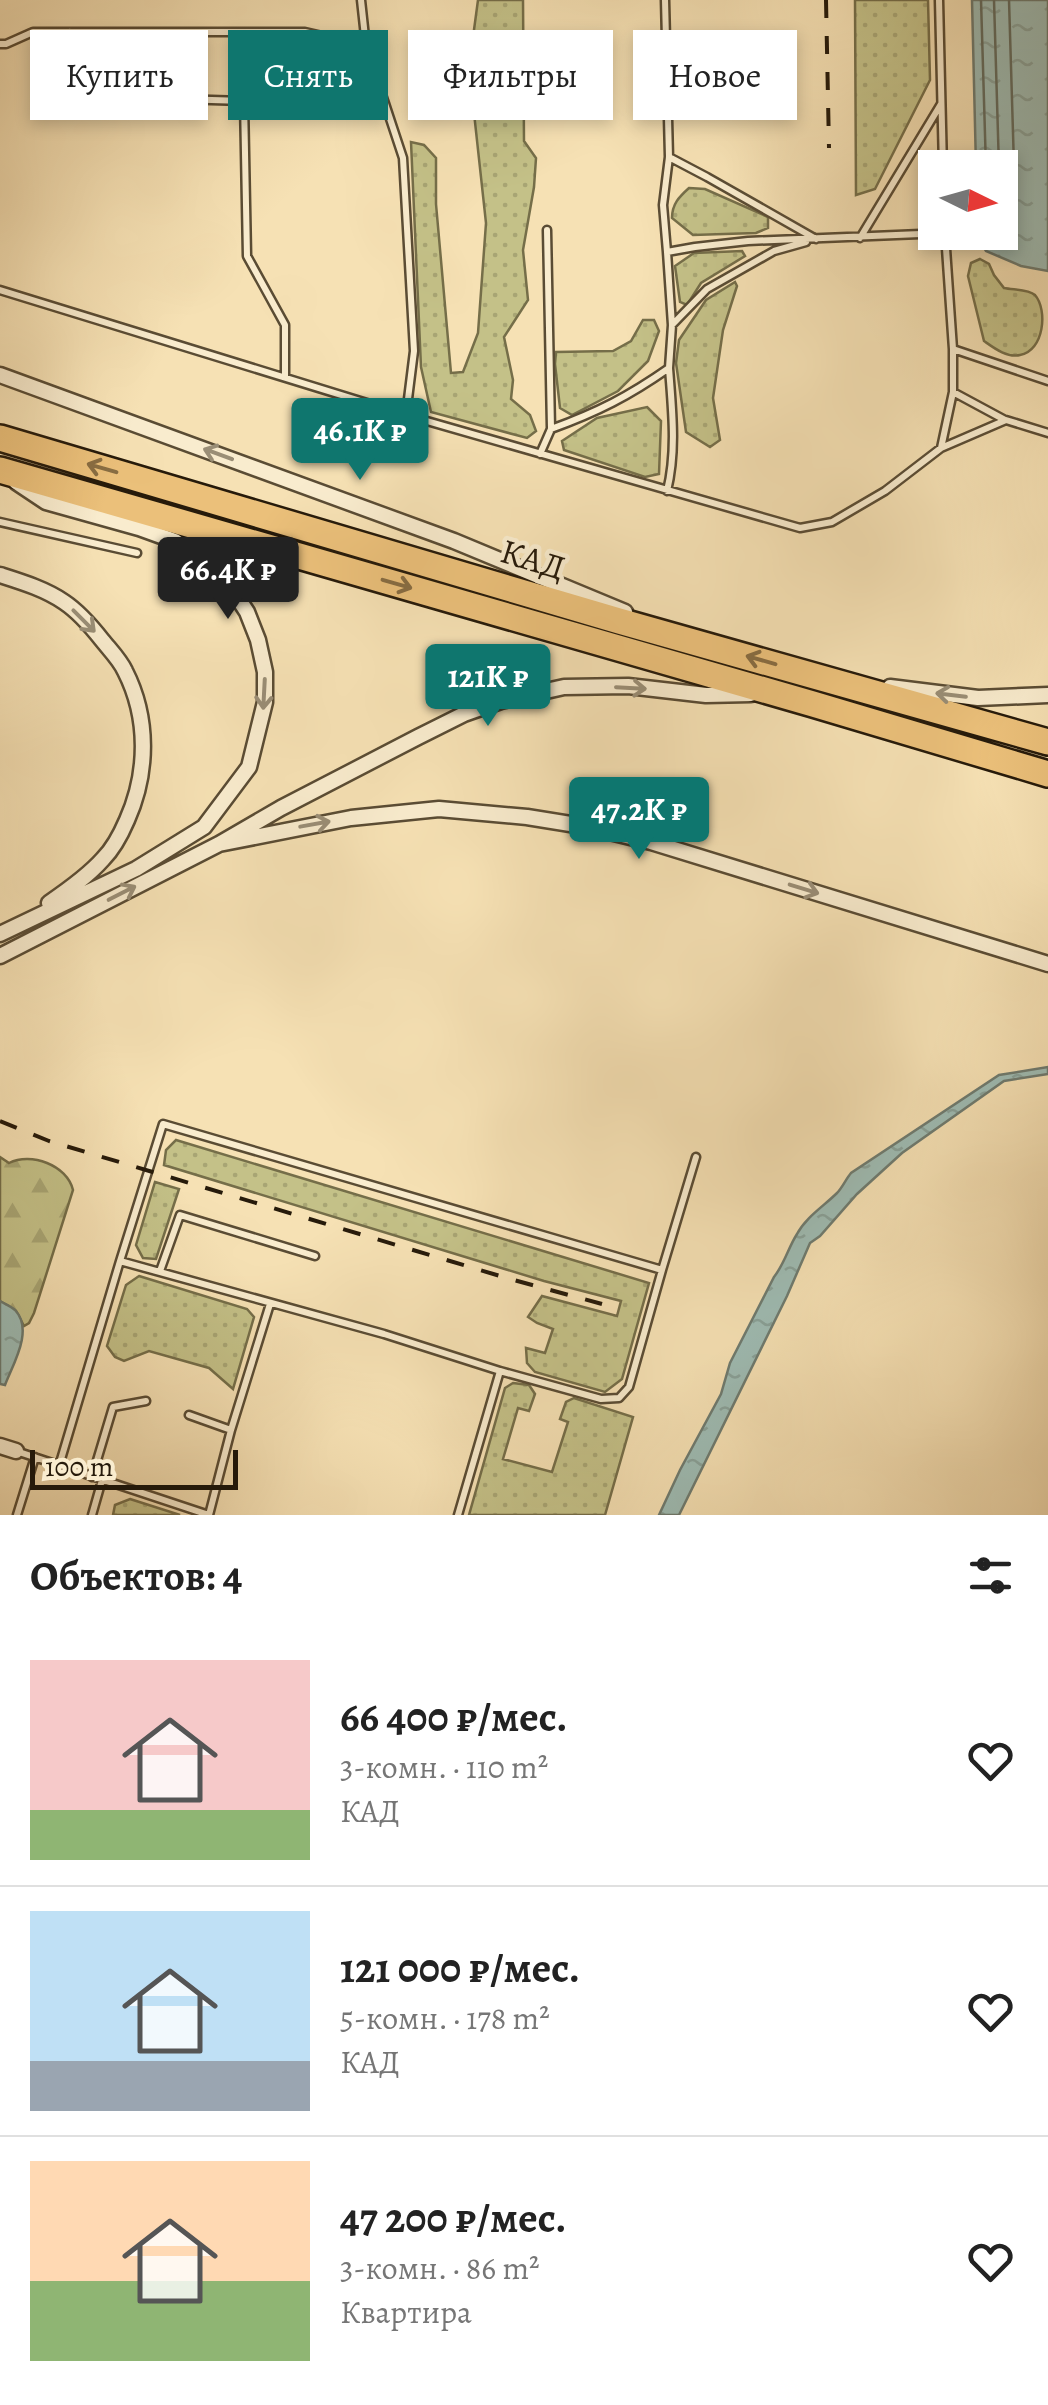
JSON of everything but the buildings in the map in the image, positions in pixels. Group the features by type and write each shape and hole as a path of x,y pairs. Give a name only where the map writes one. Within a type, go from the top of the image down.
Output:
{"highway":[{"name":"КАД","path":"0,438 619,621 1048,742"},
{"name":"КАД","path":"0,471 1048,774"}],"street":[{"path":"0,375 454,541 700,642"},
{"path":"0,471 46,502 175,541 200,558 228,584 248,612 265,672 266,702 249,766 204,827 136,869 0,934"},
{"path":"0,575 63,602 86,620 124,668 137,699 143,732 143,767 121,835 104,858 68,891 24,921"},
{"path":"822,677 978,698 1048,696"},
{"path":"0,956 401,746 464,714 501,701 564,687 628,686 706,695 774,693"},
{"path":"219,844 351,818 439,809 526,817 651,842 1048,964"},
{"path":"0,1446 16,1451"}],"lane":[{"path":"361,0 364,30"},
{"path":"665,0 669,158 663,204 672,325 669,368 674,444 667,491"},
{"path":"940,0 943,150"},
{"path":"0,44 30,33"},
{"path":"208,100 244,101 247,256 286,325 285,377"},
{"path":"860,238 942,103"},
{"path":"388,113 403,158 414,351 406,414"},
{"path":"669,158 816,240"},
{"path":"540,454 551,429 547,230"},
{"path":"667,252 748,241 918,235"},
{"path":"672,325 707,289 774,250 816,240"},
{"path":"941,448 953,392 945,250"},
{"path":"0,290 540,454 800,528 832,522 885,490 941,448 1006,420"},
{"path":"953,350 1048,381"},
{"path":"551,429 596,413 669,368"},
{"path":"953,392 1006,420 1048,433"},
{"path":"0,522 138,554"},
{"path":"59,1466 163,1124 662,1270"},
{"path":"120,1260 601,1399 618,1398 629,1387 696,1157"},
{"path":"160,1271 180,1215 315,1256"},
{"path":"16,1451 209,1515 270,1304"},
{"path":"458,1515 500,1370"},
{"path":"92,1477 113,1407 146,1401"},
{"path":"190,1415 232,1430"},
{"path":"17,1515 35,1457"},
{"path":"92,1515 102,1480"}],"green space":[{"path":"478,0 523,0 523,30 474,30"},
{"path":"855,0 928,0 930,80 875,189 856,195"},
{"path":"475,120 524,120 524,141 536,158 523,250 528,300 504,337 513,380 511,399 530,415 536,431 527,438 431,412 421,367 411,142 424,145 436,158 436,204 451,373 463,372 478,333 486,223"},
{"path":"689,188 705,189 768,217 768,228 756,233 693,235 672,218 677,201"},
{"path":"742,251 745,256 701,283 687,305 680,302 675,266 694,253"},
{"path":"980,259 989,264 1004,288 1029,292 1039,302 1041,329 1028,352 1010,355 984,341 968,276 971,263"},
{"path":"735,282 713,398 720,440 710,447 686,432 676,363 679,340 706,300"},
{"path":"643,320 654,320 659,331 648,361 618,391 572,415 560,408 556,352 613,351 631,341"},
{"path":"647,407 661,421 659,474 645,477 564,450 562,441 597,418"},
{"path":"176,1140 649,1283 622,1379 605,1392 535,1372 527,1363 526,1348 545,1353 553,1329 528,1317 542,1296 617,1316 621,1301 164,1165 166,1150"},
{"path":"0,1157 9,1163 27,1159 47,1163 64,1174 73,1190 34,1313 24,1326 16,1311 0,1301"},
{"path":"155,1182 179,1189 156,1259 143,1258 136,1245"},
{"path":"139,1276 247,1309 254,1317 233,1389 209,1368 149,1351 124,1361 115,1357 107,1346 126,1285"},
{"path":"513,1383 529,1385 535,1394 529,1411 518,1408 503,1459 552,1472 568,1422 560,1419 566,1402 574,1398 633,1417 605,1515 469,1515 505,1388"},
{"path":"130,1499 180,1515 113,1515 115,1505"}],"water":[{"path":"972,0 1048,0 1048,271 1021,266 985,250 1018,250 1018,150 976,150"},
{"path":"1048,1067 1048,1074 1004,1081 902,1153 810,1243 679,1515 659,1515 721,1394 730,1363 805,1222 837,1193 851,1173 999,1075"},
{"path":"0,1301 15,1310 23,1327 20,1347 5,1385 0,1384"}],"railway":[{"path":"826,0 829,148"},
{"path":"0,1121 49,1141 602,1304"}]}
